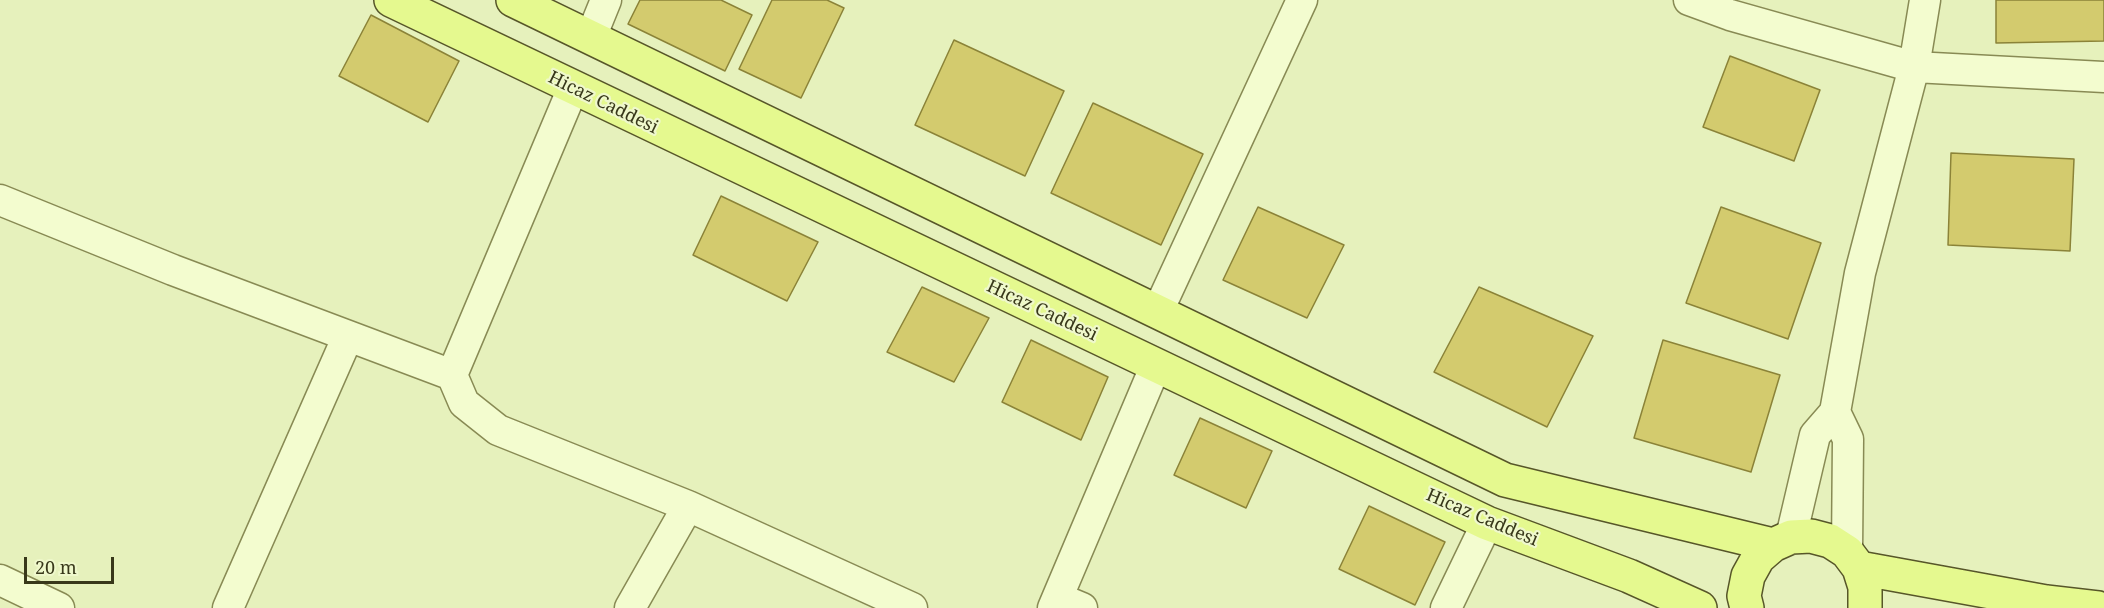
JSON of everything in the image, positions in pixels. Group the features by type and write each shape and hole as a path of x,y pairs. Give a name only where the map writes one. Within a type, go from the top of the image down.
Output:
{"main road":[{"name":"Hicaz Caddesi","path":"391,0 1487,523 1629,576 1700,608"},
{"path":"513,0 1505,480 1782,541 1811,536 1830,541 1853,560 1865,587 1864,608"},
{"path":"1746,608 1744,596 1748,576 1758,558 1782,541"},
{"path":"1853,560 2046,602 2098,608"}],"street":[{"path":"591,37 606,0"},
{"path":"1158,311 1302,0"},
{"path":"1689,0 1730,15 1914,67 2104,77"},
{"path":"1782,541 1815,435 1835,412 1860,273 1914,67 1925,0"},
{"path":"573,88 452,375 464,403 498,430 688,506 912,608"},
{"path":"0,200 173,270 452,375"},
{"path":"228,608 348,336"},
{"path":"1064,605 1156,365"},
{"path":"1835,412 1848,440 1853,560"},
{"path":"630,608 688,506"},
{"path":"1446,608 1487,523"},
{"path":"0,580 59,608"}],"building":[{"path":"640,0 721,0 752,15 725,71 628,24"},
{"path":"772,0 827,0 844,8 801,98 739,69"},
{"path":"1996,0 2104,0 2104,41 1996,43"},
{"path":"371,15 459,61 428,122 339,76"},
{"path":"954,40 1064,91 1025,176 915,125"},
{"path":"1730,56 1820,90 1794,161 1703,127"},
{"path":"1093,103 1203,154 1161,245 1051,193"},
{"path":"1951,153 2074,159 2070,251 1948,245"},
{"path":"721,196 818,242 787,301 693,255"},
{"path":"1258,207 1344,245 1307,318 1223,280"},
{"path":"1721,207 1821,243 1788,339 1686,303"},
{"path":"922,287 989,318 954,382 887,352"},
{"path":"1479,287 1593,336 1547,427 1434,372"},
{"path":"1031,340 1108,377 1081,440 1002,402"},
{"path":"1663,340 1780,375 1751,472 1634,438"},
{"path":"1200,418 1272,451 1246,508 1174,475"},
{"path":"1369,506 1445,542 1415,605 1339,569"}]}
